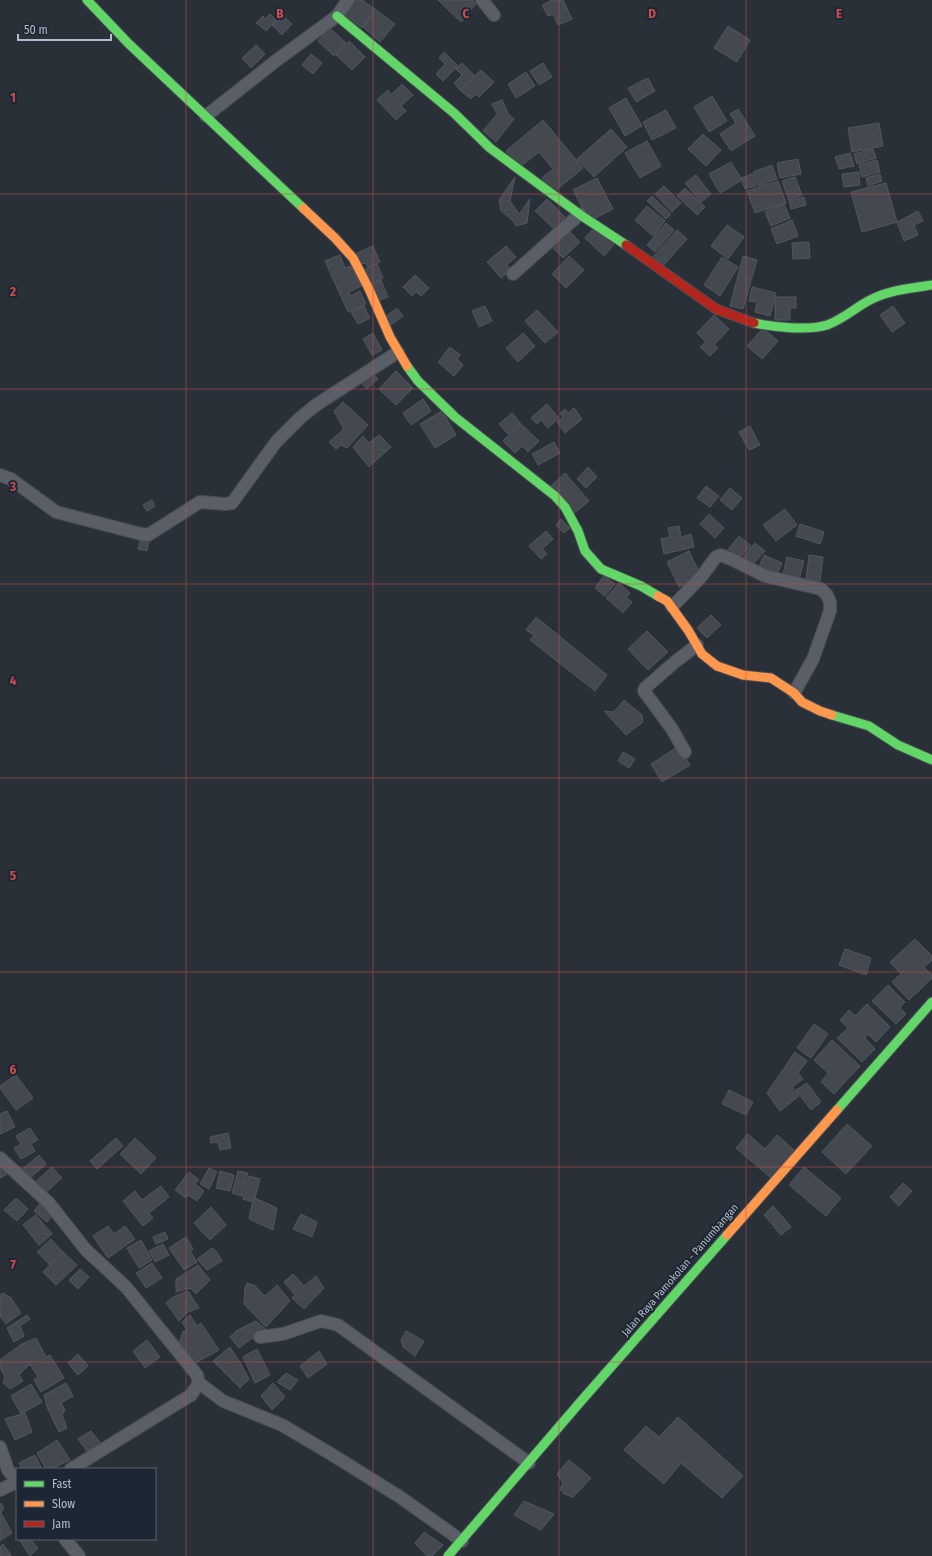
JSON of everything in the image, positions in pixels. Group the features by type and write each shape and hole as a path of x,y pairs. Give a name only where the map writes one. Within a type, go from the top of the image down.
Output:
{"street":[{"path":"87,0 129,44 335,238 353,258 398,352 418,381 455,417 555,496 565,507 578,531 585,551 601,569 641,586 667,601 702,654 717,666 743,675 771,678 794,694 802,702 820,712 869,726 898,745 932,760"},
{"path":"206,116 277,60 337,16 348,0"},
{"path":"482,0 494,15"},
{"path":"337,16 454,113 490,148 580,214 716,309 751,323 776,328 806,327 826,324 842,318 881,295 908,288 932,285"},
{"path":"513,274 580,214"},
{"path":"0,475 11,479 56,512 148,535 200,502 225,504 232,503 276,442 300,418 316,405 398,352"},
{"path":"672,607 701,577 716,557 721,555 765,576 821,589 827,595 830,602 830,611 813,659 794,694"},
{"path":"685,752 672,729 644,691 645,688 667,668 697,645"},
{"name":"Jalan Raya Pamokolan - Panumbangan","path":"448,1556 582,1400 932,1002"},
{"path":"0,1158 49,1203 86,1250 126,1287 197,1375 199,1383 223,1401 282,1425 331,1454 400,1497 462,1541"},
{"path":"260,1337 283,1334 321,1321 338,1325 529,1463"},
{"path":"73,1468 191,1395 199,1383"},
{"path":"0,1446 8,1470 16,1481"},
{"path":"0,1490 16,1482"},
{"path":"66,1540 79,1556"}],"building":[{"path":"354,0 362,0 376,10 362,28 344,14"},
{"path":"438,0 473,0 476,4 461,22"},
{"path":"552,0 563,0 572,19 558,25 553,14 548,16 542,5"},
{"path":"375,9 395,24 380,42 363,27"},
{"path":"270,14 276,20 266,31 256,23 263,16 265,19"},
{"path":"282,15 292,24 282,35 272,25"},
{"path":"728,26 750,40 737,62 714,48"},
{"path":"330,28 346,43 334,56 318,41"},
{"path":"349,41 365,57 352,70 336,55"},
{"path":"256,45 265,54 251,68 242,58"},
{"path":"444,52 458,66 443,81 436,74 445,64 439,58"},
{"path":"311,54 322,63 313,74 302,65"},
{"path":"462,63 475,76 460,90 454,83 462,75 456,69"},
{"path":"543,63 552,77 539,85 530,71"},
{"path":"481,70 494,82 479,97 475,94 471,99 460,90"},
{"path":"526,72 535,86 516,98 508,84"},
{"path":"648,78 655,91 636,102 628,88"},
{"path":"402,84 413,95 401,106 406,111 396,120 377,100 388,90 391,95"},
{"path":"712,96 727,121 709,132 694,107"},
{"path":"626,98 642,126 625,136 609,108"},
{"path":"502,100 509,115 514,119 496,142 483,131 497,114 492,104"},
{"path":"738,109 755,136 731,151 720,134 736,123 730,114"},
{"path":"666,110 676,128 652,140 643,122"},
{"path":"543,120 583,168 554,192 542,178 553,169 539,152 520,167 506,151"},
{"path":"879,123 883,146 852,152 848,128"},
{"path":"611,129 627,147 594,177 577,159"},
{"path":"703,134 721,150 706,166 688,149"},
{"path":"647,141 661,166 640,178 625,153"},
{"path":"873,149 876,158 857,164 854,154"},
{"path":"850,153 854,166 839,169 835,157"},
{"path":"798,159 801,174 780,178 777,163"},
{"path":"877,160 880,172 862,177 859,165"},
{"path":"731,162 742,180 720,193 709,174"},
{"path":"772,165 777,179 758,186 753,172"},
{"path":"859,172 860,185 844,187 842,174"},
{"path":"752,174 756,186 745,189 741,178"},
{"path":"880,174 882,181 868,186 866,178"},
{"path":"696,175 711,194 701,202 685,183"},
{"path":"515,177 510,201 519,214 530,199 527,223 516,226 512,220 501,211 499,200"},
{"path":"795,177 802,195 789,200 782,181"},
{"path":"597,178 613,209 589,221 573,190"},
{"path":"778,181 786,203 755,213 747,191"},
{"path":"886,183 897,222 862,232 851,192"},
{"path":"664,186 681,203 672,212 655,194"},
{"path":"685,188 705,207 697,215 677,196"},
{"path":"652,196 671,214 666,219 647,201"},
{"path":"804,197 806,205 791,209 789,201"},
{"path":"547,199 565,217 554,229 535,211"},
{"path":"784,204 790,218 771,226 765,212"},
{"path":"647,206 665,221 653,236 635,220"},
{"path":"918,211 923,221 914,225 918,235 904,241 897,222"},
{"path":"792,220 798,236 777,244 771,229"},
{"path":"666,223 674,230 655,252 647,245"},
{"path":"727,225 744,237 728,259 711,246"},
{"path":"567,229 580,242 563,258 550,245"},
{"path":"592,230 615,243 604,256 585,238"},
{"path":"677,230 687,239 662,267 652,258"},
{"path":"809,242 810,258 793,259 792,243"},
{"path":"373,246 380,262 368,267 366,263 362,264 357,253"},
{"path":"506,246 516,257 507,265 511,270 501,278 487,262"},
{"path":"340,255 345,268 351,266 361,286 349,292 351,296 360,291 366,304 348,312 325,261"},
{"path":"569,256 584,270 566,288 552,274"},
{"path":"743,256 757,260 743,309 730,306"},
{"path":"722,257 738,267 720,296 704,285"},
{"path":"377,264 383,278 370,285 363,270"},
{"path":"415,275 429,288 421,296 416,292 412,296 403,287"},
{"path":"381,280 388,297 376,302 370,285"},
{"path":"752,287 776,293 770,316 755,312 757,302 749,301"},
{"path":"775,297 796,297 796,308 790,308 790,320 775,320"},
{"path":"364,306 370,318 358,324 351,312"},
{"path":"485,306 492,321 479,327 472,311"},
{"path":"893,306 905,323 892,332 880,315"},
{"path":"397,308 403,316 391,325 385,317"},
{"path":"537,310 558,332 545,343 525,321"},
{"path":"714,315 729,329 714,345 718,348 710,356 700,347 706,342 697,333"},
{"path":"763,328 778,341 762,359 747,346"},
{"path":"373,333 382,350 372,355 363,339"},
{"path":"523,333 535,346 518,362 506,348"},
{"path":"450,347 460,355 457,359 463,365 454,376 438,362"},
{"path":"370,370 378,379 367,389 359,380"},
{"path":"396,371 413,388 396,405 379,389"},
{"path":"423,399 431,411 411,425 403,413"},
{"path":"343,402 368,425 347,448 341,445 336,449 329,442 344,429 334,411"},
{"path":"547,404 559,418 548,428 541,420 537,424 531,418"},
{"path":"574,408 582,419 565,433 557,422 563,417 560,413 565,409 568,413"},
{"path":"442,411 456,435 435,448 420,424"},
{"path":"512,413 520,423 508,434 499,424"},
{"path":"520,423 539,441 528,452 522,446 515,453 503,441"},
{"path":"750,426 760,445 749,450 739,432"},
{"path":"379,435 391,447 369,467 353,447 363,436 369,443"},
{"path":"554,442 560,453 538,465 532,454"},
{"path":"588,467 597,477 586,488 577,479"},
{"path":"565,473 589,501 573,514 550,487"},
{"path":"706,486 719,496 710,507 697,498"},
{"path":"730,488 742,498 732,510 720,500"},
{"path":"152,500 155,506 147,511 143,505"},
{"path":"785,509 797,525 776,541 763,525"},
{"path":"709,514 724,528 715,538 700,524"},
{"path":"561,519 570,528 564,533 556,525"},
{"path":"800,524 824,532 820,544 796,536"},
{"path":"679,526 681,537 691,534 694,547 664,554 661,539 670,537 668,528"},
{"path":"546,531 553,539 542,549 547,554 541,559 529,546"},
{"path":"739,536 751,546 738,560 727,551"},
{"path":"140,541 149,542 147,551 138,549"},
{"path":"755,543 765,551 752,565 743,558"},
{"path":"689,551 701,576 679,587 667,562"},
{"path":"764,555 782,563 776,577 758,569"},
{"path":"809,555 823,557 820,581 806,580"},
{"path":"787,557 804,561 799,579 783,575"},
{"path":"604,576 615,584 605,596 595,588"},
{"path":"619,583 630,593 626,597 632,602 623,613 606,598"},
{"path":"711,615 721,625 707,638 697,628"},
{"path":"536,617 607,675 595,691 530,640 534,635 526,630"},
{"path":"647,631 668,652 648,670 628,649"},
{"path":"624,700 642,715 643,722 626,735 604,711 614,712"},
{"path":"679,746 690,765 662,782 651,764"},
{"path":"623,752 635,759 629,768 618,761"},
{"path":"915,939 932,956 932,960 924,967 932,975 932,978 909,1000 892,982 901,974 890,962"},
{"path":"845,949 871,958 866,975 839,965"},
{"path":"888,985 905,1002 900,1008 906,1014 896,1024 872,1001"},
{"path":"867,1004 890,1027 876,1042 868,1034 865,1038 875,1049 862,1062 837,1038 848,1028 840,1020 849,1010 855,1016"},
{"path":"814,1024 828,1034 811,1058 797,1048"},
{"path":"832,1040 860,1066 834,1094 821,1082 828,1073 814,1060"},
{"path":"795,1052 807,1061 798,1073 803,1079 792,1087 799,1096 780,1111 767,1093"},
{"path":"16,1075 33,1098 16,1110 0,1086"},
{"path":"807,1083 821,1102 811,1110 796,1090"},
{"path":"729,1090 753,1102 746,1115 722,1104"},
{"path":"7,1111 15,1127 0,1134 0,1114"},
{"path":"847,1124 872,1146 846,1174 822,1152"},
{"path":"30,1128 38,1140 31,1144 35,1151 21,1159 14,1148 21,1144 16,1136"},
{"path":"228,1133 231,1148 220,1150 218,1142 211,1143 210,1137"},
{"path":"748,1134 765,1149 777,1135 794,1150 771,1178 736,1148"},
{"path":"116,1138 123,1146 97,1169 90,1161"},
{"path":"135,1138 156,1158 141,1174 120,1154"},
{"path":"39,1155 46,1164 28,1180 20,1171"},
{"path":"0,1162 9,1173 0,1178"},
{"path":"52,1167 62,1178 43,1195 33,1184"},
{"path":"804,1167 841,1198 826,1216 789,1185"},
{"path":"209,1168 217,1172 209,1189 200,1184"},
{"path":"220,1171 234,1175 230,1191 216,1188"},
{"path":"238,1171 248,1173 242,1196 232,1193"},
{"path":"189,1172 199,1180 195,1184 204,1191 197,1201 188,1195 186,1198 175,1190"},
{"path":"249,1176 260,1179 254,1202 243,1199"},
{"path":"903,1183 912,1191 899,1206 890,1197"},
{"path":"161,1186 169,1197 149,1213 153,1218 143,1226 123,1201 135,1191 142,1200"},
{"path":"16,1198 28,1209 17,1221 4,1210"},
{"path":"255,1198 277,1208 273,1230 249,1219 252,1204"},
{"path":"42,1201 55,1212 47,1222 34,1211"},
{"path":"773,1206 791,1227 781,1235 764,1215"},
{"path":"211,1207 226,1225 210,1240 194,1223"},
{"path":"301,1214 317,1222 312,1237 293,1229"},
{"path":"36,1215 52,1234 39,1245 23,1225"},
{"path":"108,1226 114,1234 125,1226 135,1239 108,1258 93,1236"},
{"path":"165,1232 168,1239 156,1244 153,1237"},
{"path":"186,1237 193,1249 190,1251 197,1262 184,1270 169,1248"},
{"path":"51,1239 63,1252 50,1265 37,1252"},
{"path":"141,1240 152,1260 139,1268 127,1248"},
{"path":"163,1244 169,1255 155,1262 149,1251"},
{"path":"212,1248 217,1252 222,1261 207,1270 197,1259"},
{"path":"63,1252 77,1265 56,1285 43,1272"},
{"path":"152,1263 162,1278 146,1288 136,1273"},
{"path":"198,1265 210,1280 196,1294 190,1288 176,1292 176,1279"},
{"path":"80,1269 89,1277 78,1289 69,1280"},
{"path":"293,1274 304,1286 316,1276 324,1288 304,1309 292,1298 295,1295 284,1282"},
{"path":"247,1283 254,1285 265,1296 277,1285 290,1301 266,1327 244,1304 245,1288"},
{"path":"188,1291 199,1308 188,1312 179,1321 166,1303 173,1297"},
{"path":"3,1293 11,1298 21,1313 6,1324 0,1316 0,1295"},
{"path":"27,1315 30,1319 20,1326 24,1336 14,1342 7,1328"},
{"path":"190,1315 197,1326 201,1323 219,1350 195,1363 187,1355 180,1341 183,1331 187,1330 182,1322"},
{"path":"256,1321 268,1331 251,1339 239,1348 230,1337 236,1331"},
{"path":"406,1331 424,1341 415,1356 403,1347 401,1340"},
{"path":"36,1338 46,1357 50,1355 64,1378 41,1392 34,1380 38,1377 30,1364 19,1375 23,1381 10,1389 3,1383 5,1377 0,1367 0,1360 22,1344"},
{"path":"147,1340 160,1357 145,1368 133,1351"},
{"path":"230,1347 249,1379 240,1388 213,1361"},
{"path":"257,1349 270,1375 255,1383 243,1357"},
{"path":"319,1351 327,1364 308,1378 300,1366"},
{"path":"78,1354 88,1366 78,1375 68,1363"},
{"path":"286,1373 298,1380 290,1390 277,1382"},
{"path":"66,1383 73,1396 61,1403 65,1410 62,1415 67,1428 59,1432 47,1407 44,1395"},
{"path":"273,1383 285,1397 272,1410 261,1396"},
{"path":"31,1384 42,1402 21,1414 11,1396"},
{"path":"25,1413 32,1432 15,1440 5,1419"},
{"path":"678,1417 743,1476 722,1498 681,1463 664,1484 624,1450 646,1426 659,1437"},
{"path":"91,1431 102,1445 89,1454 78,1439"},
{"path":"57,1440 70,1460 53,1468 45,1468 37,1453"},
{"path":"35,1455 42,1468 22,1468 19,1463"},
{"path":"569,1460 591,1478 573,1497 564,1494 560,1489 563,1483 557,1474"},
{"path":"524,1501 554,1514 541,1530 514,1515"},
{"path":"0,1503 4,1507 1,1513 12,1533 0,1541"},
{"path":"424,1532 443,1545 432,1556 427,1556 415,1543"},
{"path":"20,1540 31,1540 38,1548 30,1556"},
{"path":"3,1544 11,1556 0,1556 0,1547"}],"traffic: fast":[{"path":"87,0 129,44 303,208"},
{"path":"337,16 454,113 490,148 582,216 626,245"},
{"path":"754,323 790,328 819,327 827,325 845,316 866,302 886,293 932,285"},
{"path":"407,366 418,381 455,417 555,496 565,507 578,531 585,551 601,569 641,586 658,596"},
{"path":"832,715 869,726 898,745 932,760"},
{"path":"837,1110 932,1002"},
{"path":"448,1556 727,1235"}],"traffic: slow":[{"path":"303,208 335,238 353,258 369,289 390,337 407,366"},
{"path":"658,596 667,601 688,630 702,654 717,666 743,675 771,678 794,693 802,702 832,715"},
{"path":"727,1235 837,1110"}],"traffic: jam":[{"path":"626,245 716,309 754,323"}]}
